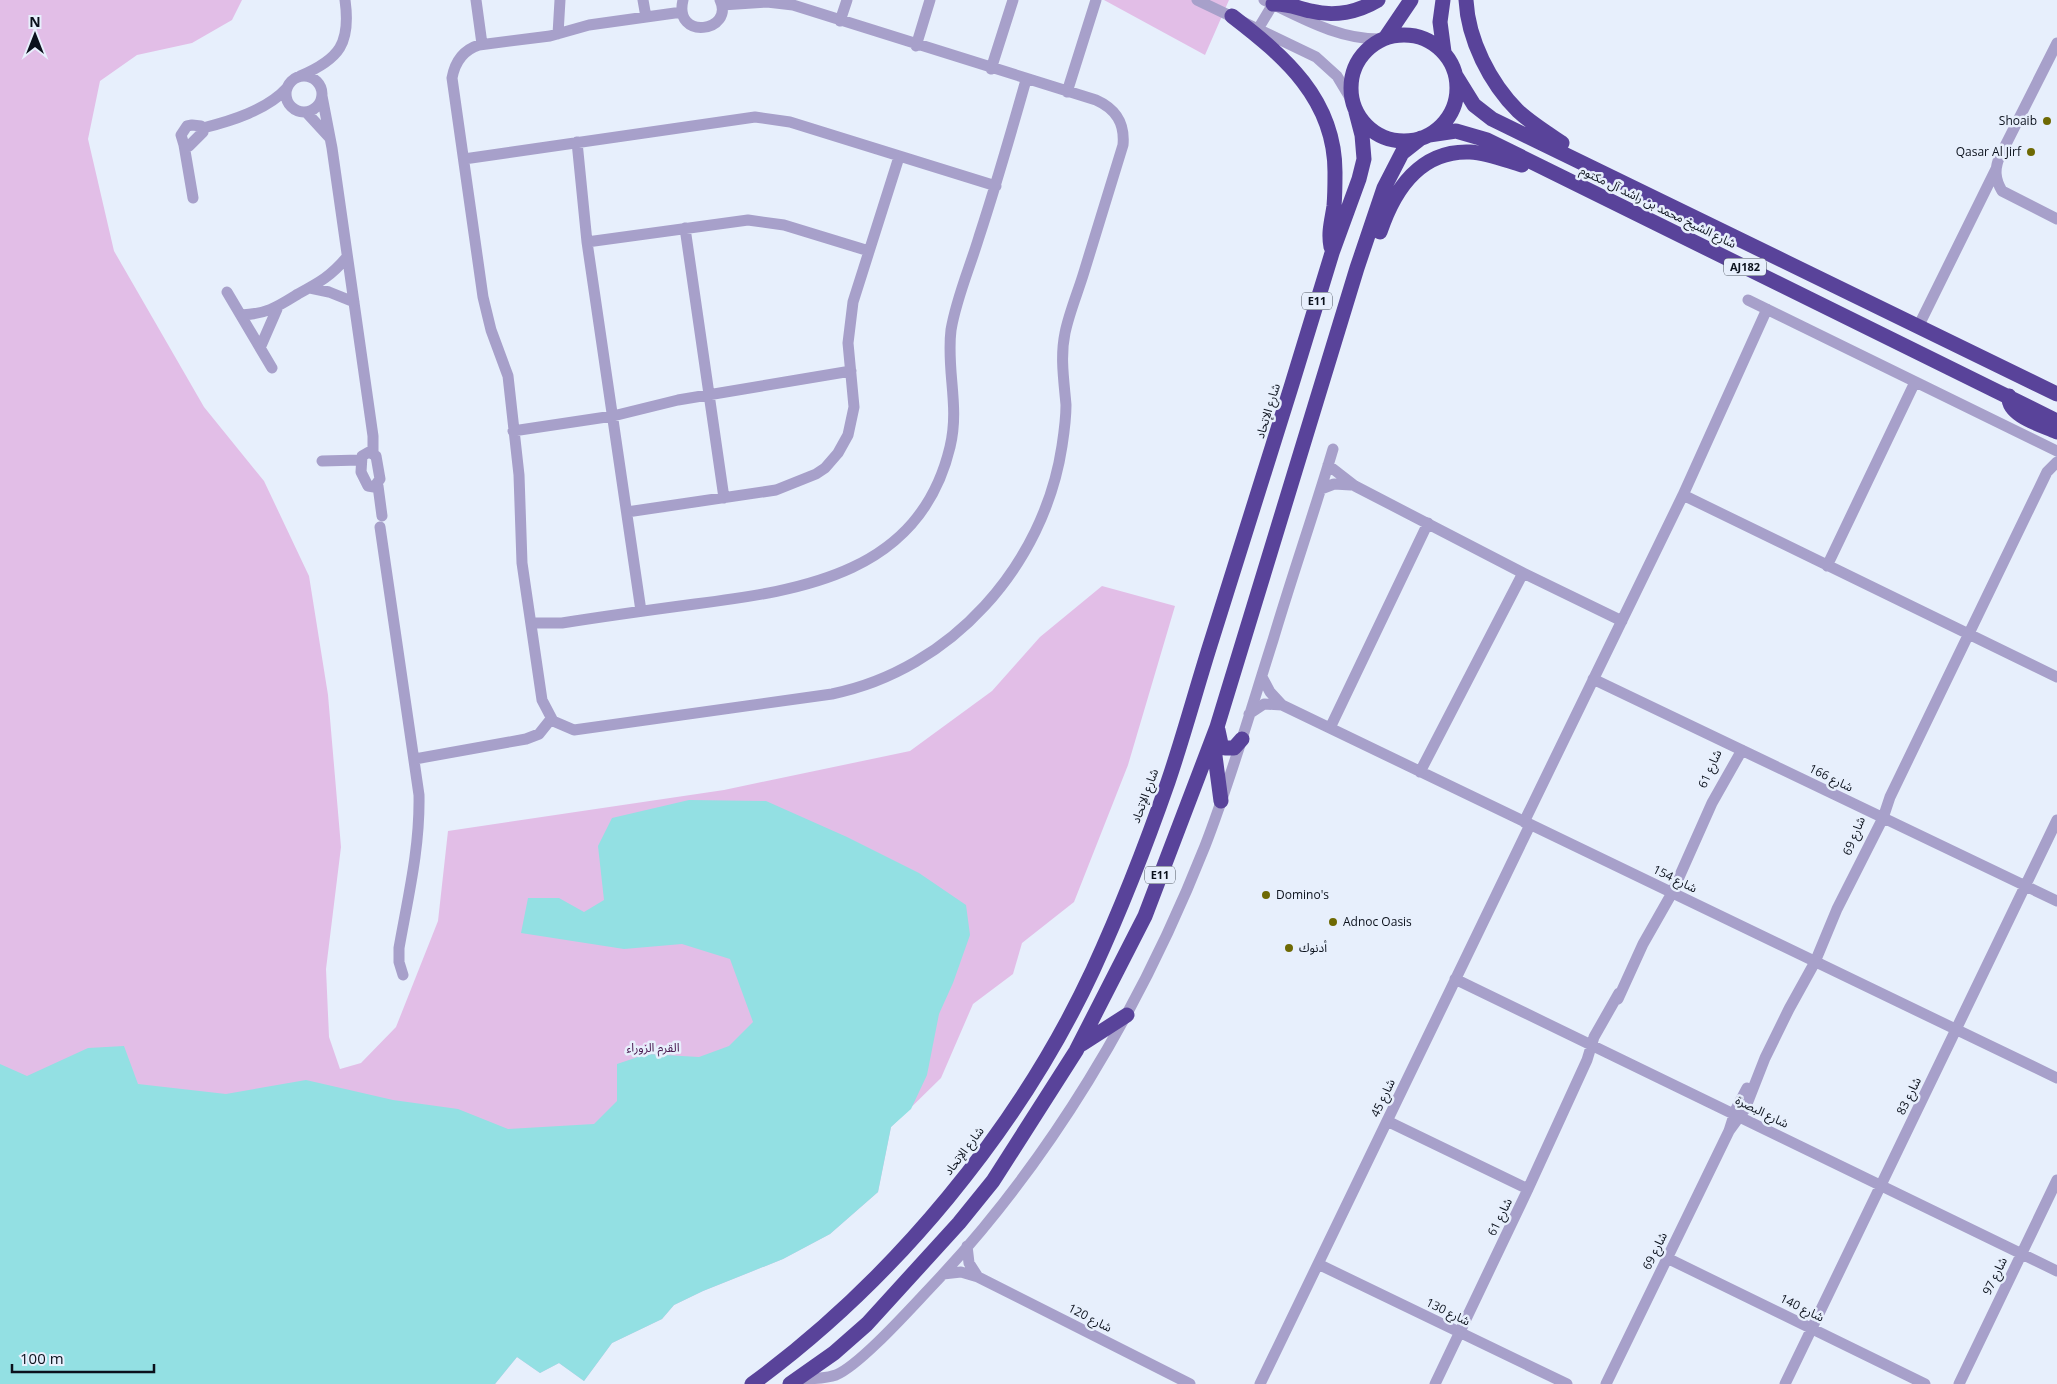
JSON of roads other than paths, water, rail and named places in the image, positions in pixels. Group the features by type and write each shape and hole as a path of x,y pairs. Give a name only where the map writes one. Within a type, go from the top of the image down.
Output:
{"highway":[{"path":"1268,2 1286,4 1310,11 1334,13 1358,10 1378,0"},
{"path":"1384,38 1411,0"},
{"path":"1443,0 1440,22 1444,52"},
{"path":"1466,0 1469,24 1475,44 1496,84 1531,122 1600,170"},
{"path":"1232,16 1284,59 1311,92 1318,106 1331,141 1335,166 1334,205 1329,236 1332,253"},
{"path":"1402,34 1417,36 1432,42 1444,52 1452,63 1458,90 1452,110 1440,127 1425,136 1406,141 1391,139 1377,134 1365,124 1354,106 1350,86 1353,71 1360,58 1370,47 1384,38 1402,34"},
{"name":"شارع الشيخ محمد بن راشد آل مكتوم","path":"1456,76 1466,96 1482,113 2057,394"},
{"name":"شارع الإتحاد","path":"752,1384 808,1341 848,1304 875,1278 940,1206 971,1168 1009,1115 1073,1010 1108,935 1168,782 1332,253 1364,159 1362,135 1354,106"},
{"name":"شارع الشيخ محمد بن راشد آل مكتوم","path":"1425,136 1456,131 1471,134 2057,421"},
{"name":"E11","path":"793,1382 834,1353 867,1324 959,1223 993,1181 1076,1050 1145,916 1215,733 1356,268 1391,171 1402,154 1425,136"},
{"path":"1356,268 1374,246 1385,216 1400,187 1410,175 1438,157 1470,152 1493,156 1562,177"},
{"path":"2009,396 2010,405 2014,411 2057,432"},
{"path":"1215,733 1225,748 1234,748 1242,739"},
{"path":"1215,733 1221,801"},
{"path":"1076,1050 1095,1033 1127,1015"}],"street":[{"path":"193,198 181,135 187,126 192,125 203,128 227,121 267,104 299,77 328,62 339,51 345,37 348,22 345,0"},
{"path":"476,0 482,44"},
{"path":"558,34 560,0"},
{"path":"643,0 646,17"},
{"path":"840,22 847,0"},
{"path":"916,46 930,0"},
{"path":"991,69 1013,0"},
{"path":"1066,92 1096,0"},
{"path":"1197,0 1316,57 1337,76 1354,106"},
{"path":"769,1 793,6 916,46 1096,100 1112,110 1122,126 1123,145 1065,332 1062,351 1065,426 1054,483 1031,540 999,590 972,619 942,644 908,666 853,690 580,730 562,727 551,718 542,700 522,563 519,474 508,376 491,330 483,297 452,85 453,71 463,54 482,44 558,34 588,25 646,17 683,6 686,21 695,27 706,28 715,24 721,15 721,2 769,1"},
{"path":"1258,29 1268,2 1338,34 1360,38 1384,38"},
{"path":"1919,325 2057,42"},
{"path":"306,112 313,110 319,104 328,62"},
{"path":"299,77 313,78 322,92 330,138 374,454 380,479 378,486 381,521 415,759 419,795 419,833 413,877 399,948 403,975"},
{"path":"531,623 562,623 759,596 817,582 845,572 873,558 908,528 935,489 951,445 955,414 950,355 952,329 1026,80"},
{"path":"287,88 287,100 291,106"},
{"path":"267,104 291,106 306,112 330,138"},
{"path":"464,159 709,122 761,117 790,122 996,186"},
{"path":"577,142 587,242 641,611"},
{"path":"627,512 787,487 825,468 843,444 851,426 855,397 848,343 850,315 899,157"},
{"path":"1996,169 1996,176 2002,190 2057,219"},
{"path":"587,242 730,221 766,221 869,250"},
{"path":"685,228 724,498"},
{"path":"241,315 265,312 277,308 330,276 347,257"},
{"path":"310,288 329,292 354,302"},
{"path":"227,292 272,368"},
{"path":"1748,300 2057,452"},
{"path":"260,348 277,308"},
{"name":"شارع 45","path":"1260,1384 1455,979 1593,679 1683,495 1767,309"},
{"path":"513,431 612,416 709,394 851,371"},
{"path":"1828,566 1915,382"},
{"path":"2045,446 2048,458 2047,472"},
{"path":"793,1382 825,1378 849,1367 943,1274 967,1246 1052,1135 1100,1064 1150,969 1205,847 1262,677 1333,449"},
{"path":"374,454 365,453 360,460 365,483 371,488 378,486"},
{"path":"322,461 360,460"},
{"path":"2047,472 2057,462"},
{"path":"1328,465 1355,486 1523,573 1622,621"},
{"name":"شارع 69","path":"1606,1384 2047,472"},
{"path":"1321,489 1341,483 1355,486"},
{"path":"1683,495 2057,677"},
{"path":"1330,728 1428,523"},
{"path":"1420,772 1523,573"},
{"name":"شارع 154","path":"1262,677 1270,692 1282,705 2057,1078"},
{"name":"شارع 166","path":"1593,679 2057,901"},
{"path":"1249,714 1264,704 1282,705"},
{"path":"415,759 526,739 539,734 551,718"},
{"name":"شارع 61","path":"1435,1384 1528,1190 1594,1046 1611,1004 1620,993 1643,944 1646,930 1669,891 1712,803 1715,790 1738,749"},
{"name":"شارع 83","path":"1785,1384 2057,820"},
{"name":"شارع البصرة","path":"1455,979 2057,1271"},
{"path":"1387,1121 1528,1190"},
{"name":"شارع 97","path":"1959,1384 2057,1180"},
{"path":"967,1246 968,1263 978,1277"},
{"name":"شارع 140","path":"1666,1258 1925,1384"},
{"name":"شارع 130","path":"1318,1264 1566,1384"},
{"name":"شارع 120","path":"943,1274 961,1272 978,1277 1190,1384"}],"place":[{"name":"Shoaib","path":"2047,121"},
{"name":"Qasar Al Jirf","path":"2031,152"},
{"name":"Domino's","path":"1266,895"},
{"name":"Adnoc Oasis","path":"1333,922"},
{"name":"أدنوك","path":"1289,948"}],"park label":[{"name":"القرم الزوراء","path":"653,1048"}]}
